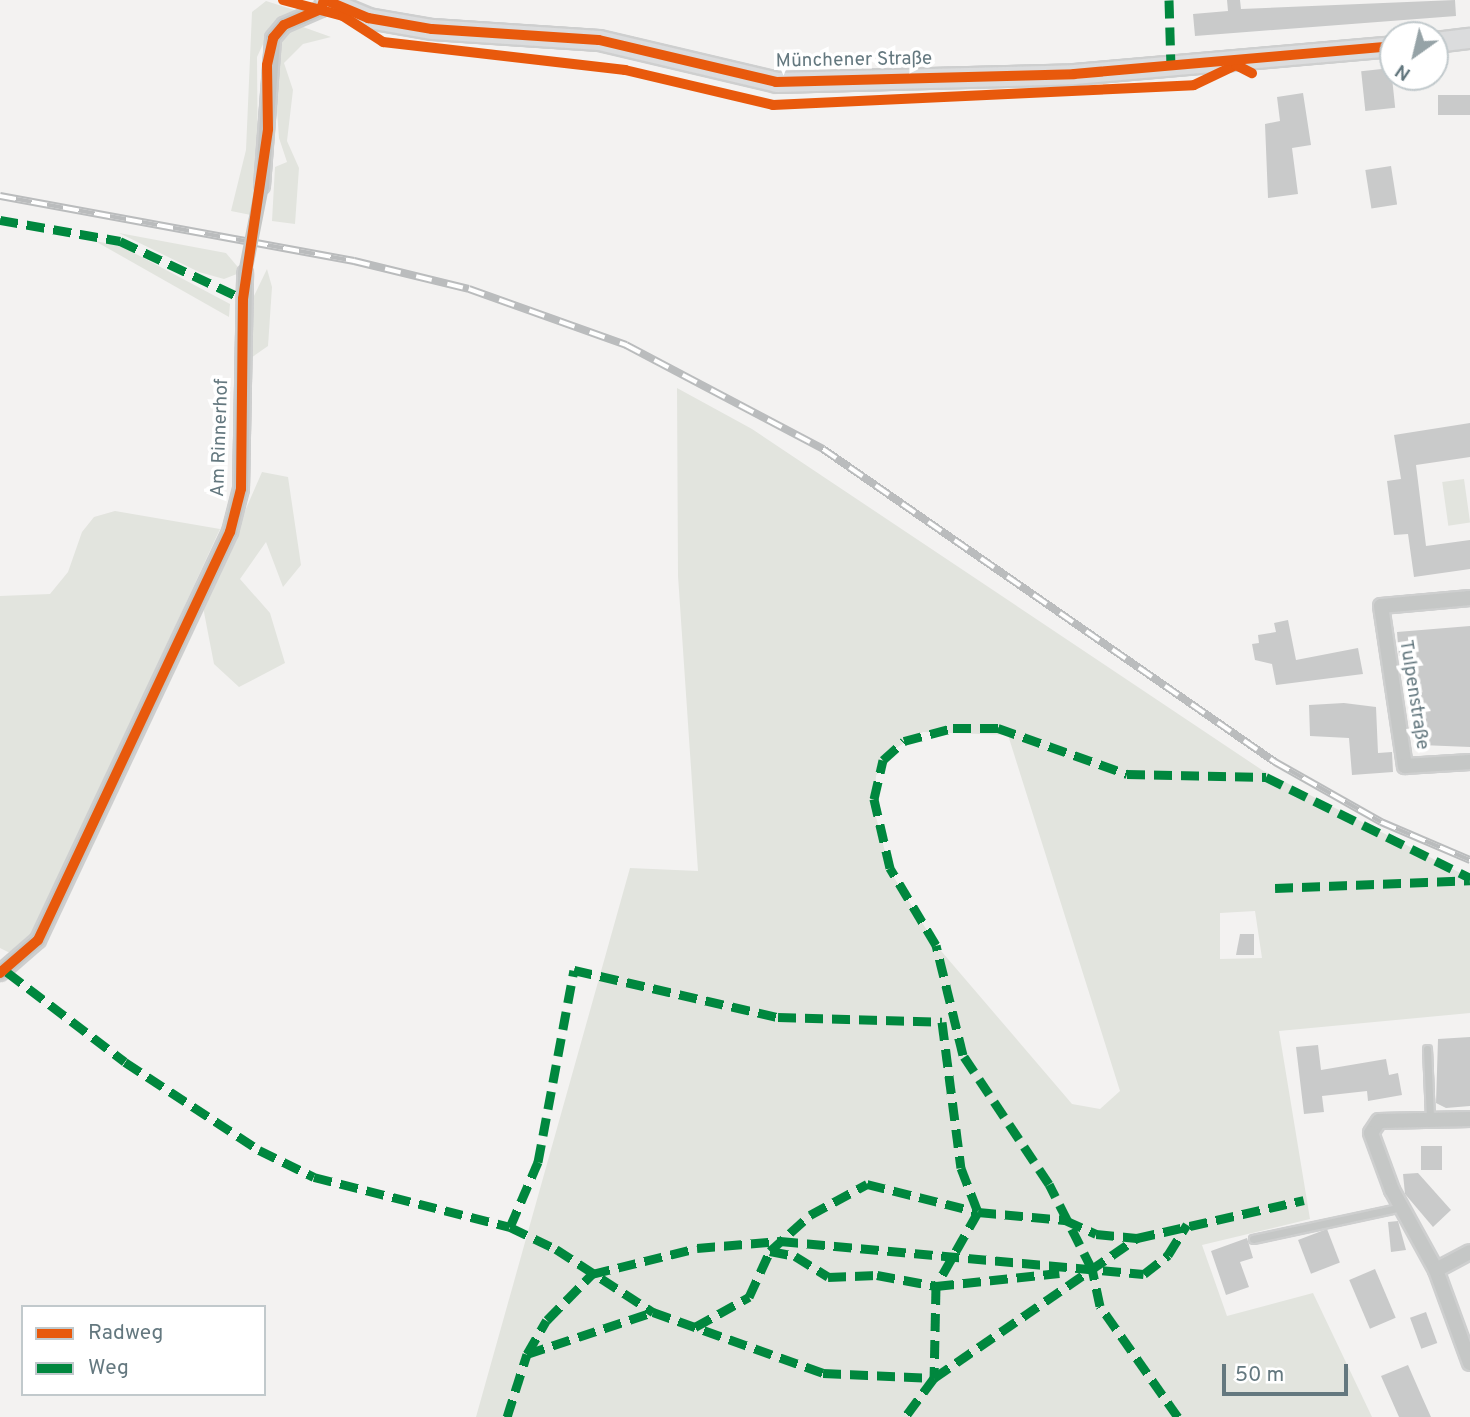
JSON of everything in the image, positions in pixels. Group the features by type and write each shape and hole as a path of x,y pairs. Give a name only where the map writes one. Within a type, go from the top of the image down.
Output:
{"street":[{"name":"Münchener Straße","path":"325,0 368,18 432,29 599,40 776,82 1074,74 1379,47"},
{"name":"Am Rinnerhof","path":"0,973 38,940 54,910 230,532 241,489 245,273 262,186 273,38 284,25 321,9 325,0"},
{"path":"1449,40 1470,38"},
{"name":"Tulpenstraße","path":"1470,598 1381,606 1405,766 1470,762"},
{"path":"1470,1119 1430,1119 1374,1125 1376,1157 1436,1270 1470,1363"},
{"path":"1436,1270 1470,1252"}],"lane":[{"path":"1427,1049 1430,1119"},
{"path":"1253,1239 1402,1206"}],"shaded area":[{"path":"266,1 301,12 270,29 257,57 258,185 251,215 231,211 246,150 252,12"},
{"path":"303,27 331,37 303,44 284,63 293,90 287,141 299,168 295,224 272,221 275,167 287,162 279,138 273,55 287,33"},
{"path":"119,233 226,253 242,272 224,279 199,272"},
{"path":"95,241 121,246 230,304 229,317"},
{"path":"267,269 272,287 268,346 248,360 253,298"},
{"path":"677,388 752,429 1262,770 1470,878 1470,1013 1279,1031 1310,1219 1202,1245 1227,1316 1313,1293 1372,1417 476,1417 630,868 698,871 678,576","holes":["923,732 1008,735 1120,1091 1100,1109 1072,1104 936,945 890,871 874,809 876,776 886,754","1255,911 1262,958 1220,959 1220,913"]},
{"path":"262,472 288,477 301,565 283,587 266,542 240,579 270,613 285,663 239,687 214,664 203,607"},
{"path":"1464,479 1470,523 1448,526 1442,482"},
{"path":"115,511 220,529 34,933 12,954 0,948 0,596 50,594 68,572 82,532 94,517"}],"building":[{"path":"1227,0 1240,0 1241,9 1455,0 1456,16 1195,36 1193,14 1228,11"},
{"path":"1379,69 1379,91 1393,91 1395,108 1365,111 1361,71"},
{"path":"1303,93 1311,145 1292,148 1298,194 1268,198 1265,124 1280,121 1277,97"},
{"path":"1438,95 1470,95 1470,115 1438,115"},
{"path":"1391,166 1397,205 1371,209 1365,170"},
{"path":"1470,423 1470,457 1416,465 1426,546 1470,540 1470,569 1414,577 1408,534 1394,535 1387,481 1401,479 1394,435"},
{"path":"1288,620 1296,660 1358,648 1363,674 1276,685 1272,664 1255,660 1252,644 1259,643 1258,635 1276,632 1274,623"},
{"path":"1470,626 1470,747 1421,745 1415,671 1407,671 1405,656 1399,656 1397,632"},
{"path":"1344,703 1376,707 1378,753 1392,752 1393,772 1352,775 1349,738 1310,736 1309,705"},
{"path":"1240,934 1254,934 1254,955 1236,955"},
{"path":"1470,1037 1470,1106 1446,1108 1436,1103 1438,1039"},
{"path":"1318,1045 1321,1070 1386,1059 1389,1075 1398,1073 1402,1095 1368,1101 1367,1091 1322,1096 1324,1112 1304,1114 1296,1047"},
{"path":"1421,1146 1442,1146 1442,1170 1421,1170"},
{"path":"1418,1173 1451,1210 1433,1227 1405,1194 1403,1174"},
{"path":"1398,1221 1406,1250 1391,1252 1388,1222"},
{"path":"1327,1229 1340,1263 1311,1274 1298,1240"},
{"path":"1247,1238 1253,1258 1240,1262 1249,1287 1226,1295 1211,1251"},
{"path":"1375,1269 1396,1318 1370,1329 1349,1280"},
{"path":"1426,1312 1437,1343 1421,1349 1410,1318"},
{"path":"1408,1365 1431,1417 1399,1417 1381,1376"}],"railway":[{"path":"0,196 354,261 469,289 626,345 823,449 1275,762 1381,822 1470,860"}],"marked path":[{"path":"1169,0 1171,67"},
{"path":"0,220 120,241 243,299"},
{"path":"1178,1417 1100,1306 1092,1269 1049,1184 963,1055 936,945 890,868 874,799 883,760 904,741 953,728 998,728 1127,774 1266,777 1470,878"},
{"path":"1275,888 1470,880"},
{"path":"510,1227 538,1162 574,970 778,1017 942,1022 961,1168 978,1212 936,1286 934,1378 905,1417"},
{"path":"7,972 125,1062 259,1150 314,1177 510,1227 556,1249 653,1312"},
{"path":"770,1251 810,1215 867,1184 978,1212 1065,1220 1096,1234 1137,1238 1304,1200"},
{"path":"527,1354 547,1320 592,1274 697,1248 780,1241 1144,1274 1168,1255 1187,1225"},
{"path":"507,1417 527,1354 653,1312 823,1373 934,1378 1137,1238"},
{"path":"695,1327 749,1297 770,1251 795,1256 828,1277 877,1275 936,1286 1059,1273"}],"cycle path":[{"path":"283,0 343,16 383,42 625,70 773,105 1194,85 1236,65 1252,73"},
{"path":"0,973 38,940 230,532 241,489 243,299 268,129 267,65 273,38 284,25 321,9 324,0"},
{"path":"325,0 368,18 432,29 599,40 776,82 1074,74 1379,47"}]}
